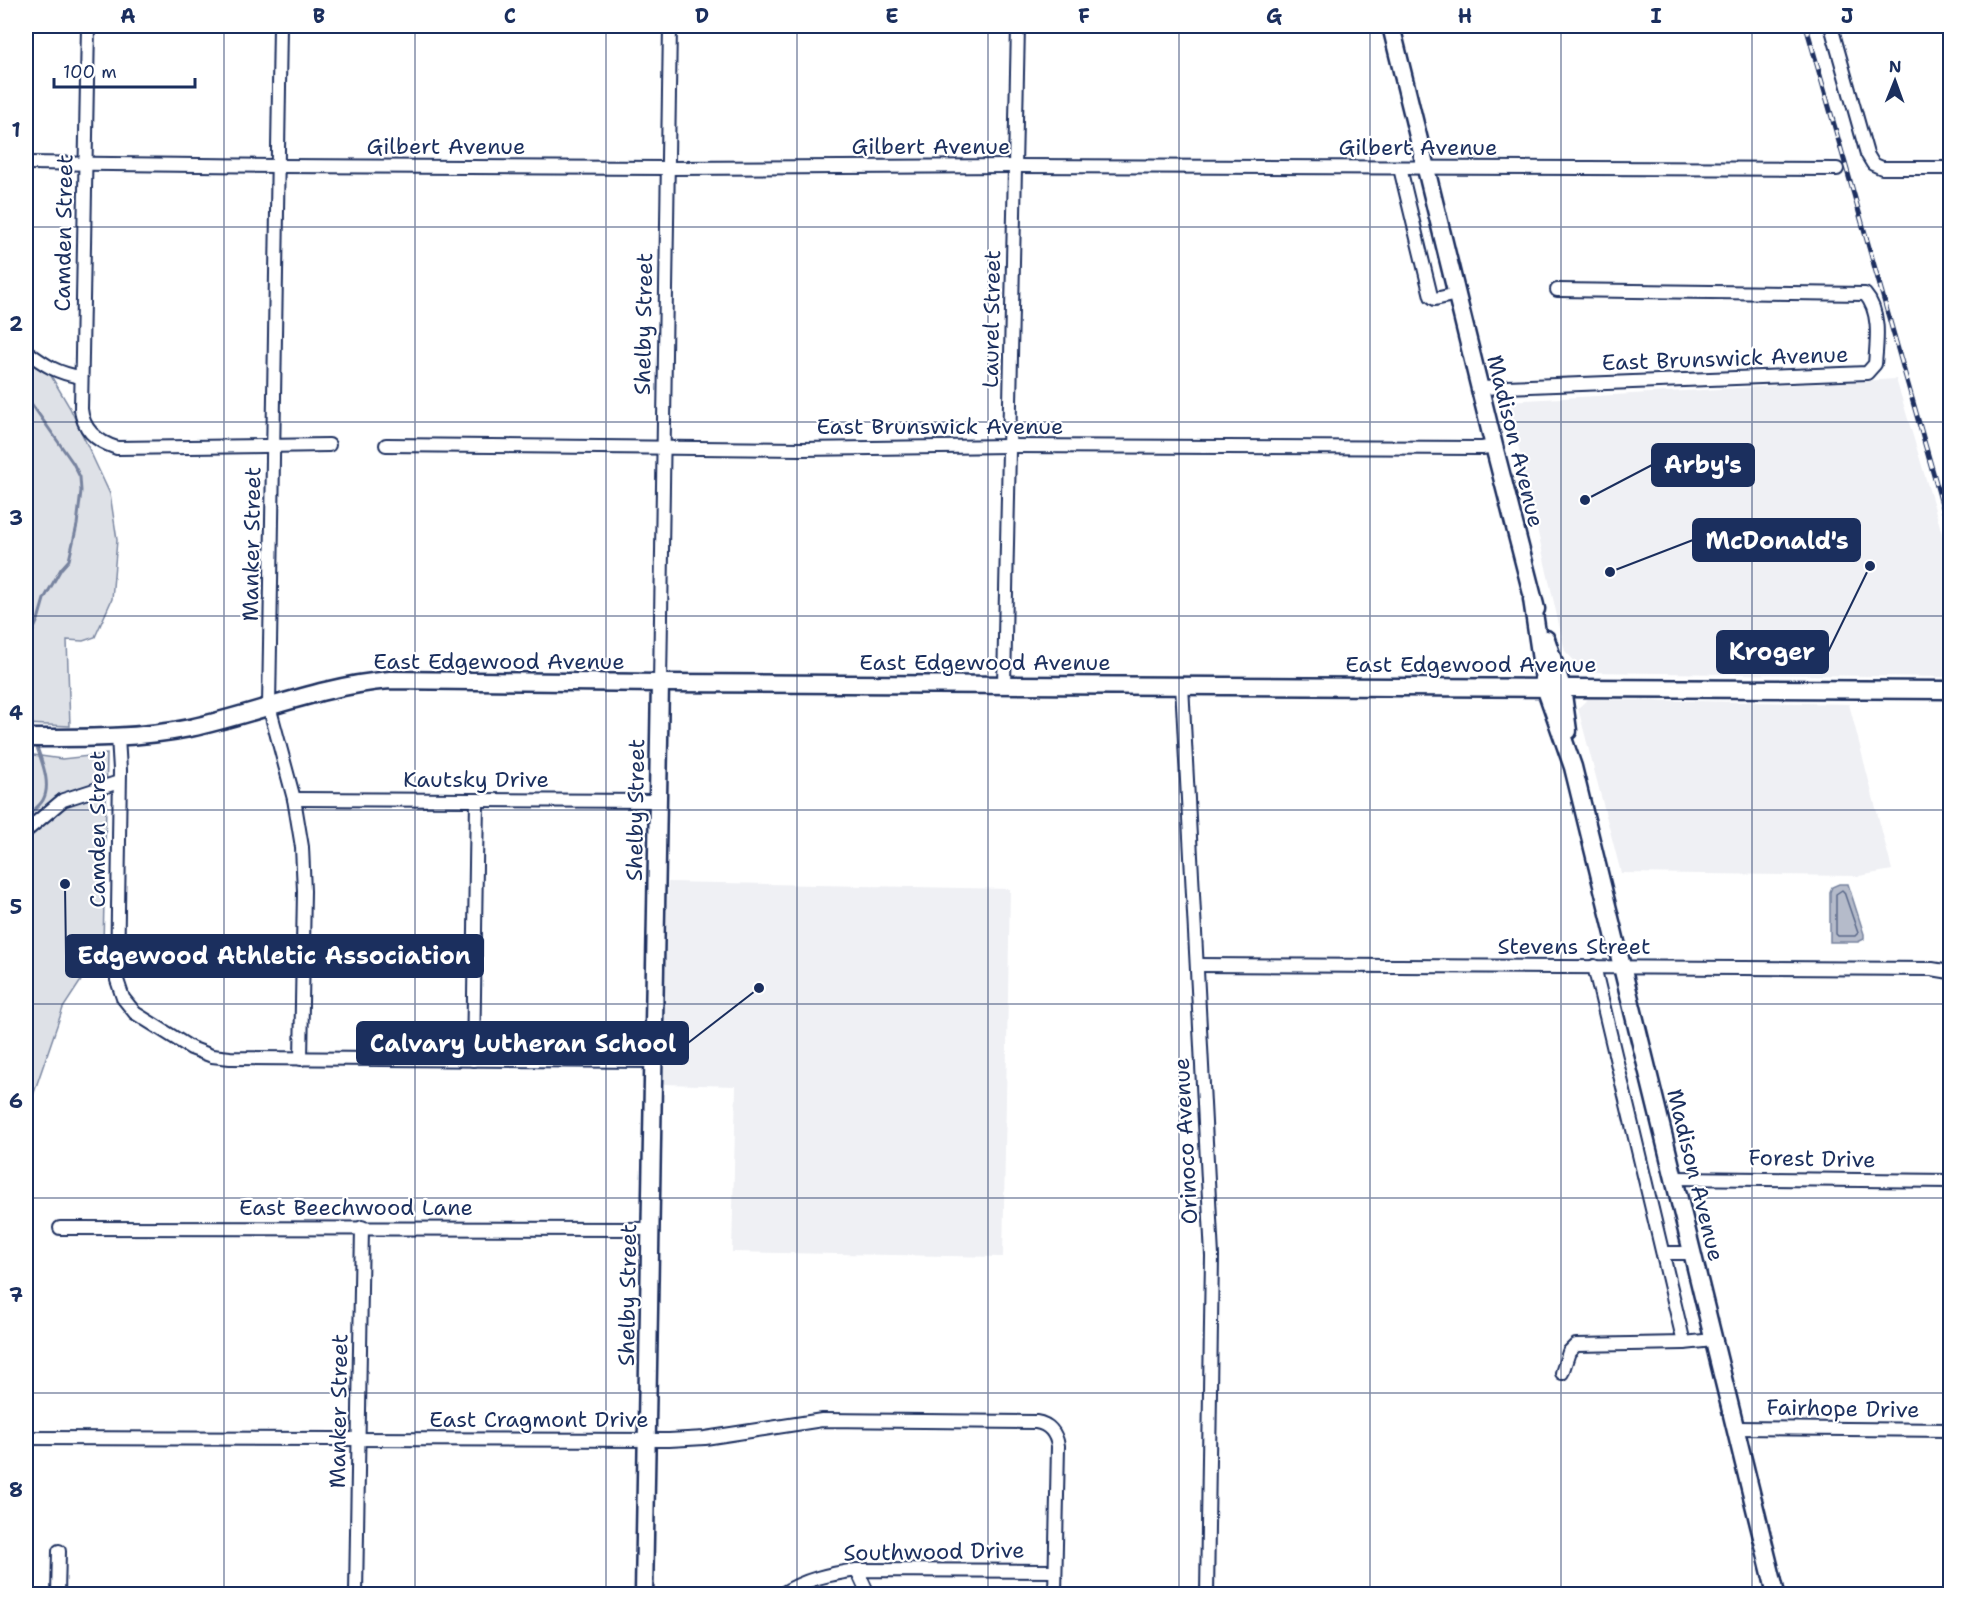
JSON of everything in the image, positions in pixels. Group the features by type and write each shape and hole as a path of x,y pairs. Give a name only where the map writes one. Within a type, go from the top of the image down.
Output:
{"main road":[{"name":"Madison Avenue","path":"1392,26 1776,1594"},
{"name":"East Edgewood Avenue","path":"26,738 118,737 188,728 339,687 390,680 1950,690"},
{"name":"Shelby Street","path":"644,1594 660,683"}],"street":[{"name":"Camden Street","path":"88,26 81,417 95,437 117,448 274,445"},
{"name":"Manker Street","path":"280,26 269,706 294,799 304,865 301,1059"},
{"name":"Shelby Street","path":"660,683 670,26"},
{"name":"Laurel Street","path":"1004,685 1018,26"},
{"path":"1831,26 1866,154 1873,164 1887,169 1950,168"},
{"name":"Gilbert Avenue","path":"26,163 668,168 1015,166 1838,169"},
{"path":"1400,168 1431,296 1435,298 1456,294"},
{"name":"East Brunswick Avenue","path":"1480,388 1867,373 1875,364 1876,319 1871,302 1864,294 1557,291"},
{"path":"26,351 45,366 65,374 81,377"},
{"path":"274,445 329,445"},
{"name":"East Brunswick Avenue","path":"387,445 802,449 1010,446 1482,448 1494,446"},
{"name":"Orinoco Avenue","path":"1182,685 1212,1256 1207,1594"},
{"name":"Camden Street","path":"118,737 117,980 126,1003 135,1013 183,1044 203,1053 226,1058 301,1059"},
{"path":"26,831 63,800 119,782"},
{"name":"Kautsky Drive","path":"294,799 658,801"},
{"path":"472,1060 477,800"},
{"name":"Stevens Street","path":"1197,965 1622,966 1936,969 1950,972"},
{"path":"1594,966 1684,1343"},
{"path":"301,1059 654,1061"},
{"name":"Forest Drive","path":"1673,1178 1950,1180"},
{"name":"East Beechwood Lane","path":"60,1227 651,1229"},
{"name":"Manker Street","path":"356,1594 362,1227"},
{"path":"1663,1253 1692,1253"},
{"path":"1562,1373 1569,1352 1576,1345 1684,1343 1713,1340"},
{"name":"East Cragmont Drive","path":"26,1438 646,1439 705,1438 805,1422 844,1419 1036,1422 1049,1428 1058,1446 1055,1571"},
{"name":"Fairhope Drive","path":"1735,1428 1950,1430"},
{"path":"58,1551 58,1594"},
{"path":"857,1570 868,1594"},
{"name":"Southwood Drive","path":"782,1594 810,1580 857,1570 1055,1571"},
{"path":"1055,1571 1055,1594"}],"shaded area":[{"path":"26,361 50,374 70,408 110,494 117,540 112,599 95,637 83,641 67,640 70,726 26,724"},
{"path":"1896,379 1950,560 1950,677 1585,672 1565,651 1508,401"},
{"path":"1588,699 1849,704 1892,870 1859,876 1621,873 1578,708"},
{"path":"26,754 62,759 107,754 103,947 63,1008 26,1116"},
{"path":"668,882 1010,889 1003,1257 732,1252 736,1086 663,1084"}],"water":[{"path":"1848,884 1864,934 1864,939 1858,942 1830,942 1830,892 1832,887"}],"waterway":[{"path":"26,396 73,463 80,477 81,491 77,525 69,560 61,569 44,599 28,642 29,702 33,732"},
{"path":"26,817 43,800 46,787 45,772 36,744"}],"railway":[{"path":"1806,26 1950,532"}],"place":[{"name":"Arby's","path":"1585,500"},
{"name":"Kroger","path":"1870,566"},
{"name":"McDonald's","path":"1610,572"},
{"name":"Edgewood Athletic Association","path":"65,884"},
{"name":"Calvary Lutheran School","path":"759,988"}]}
